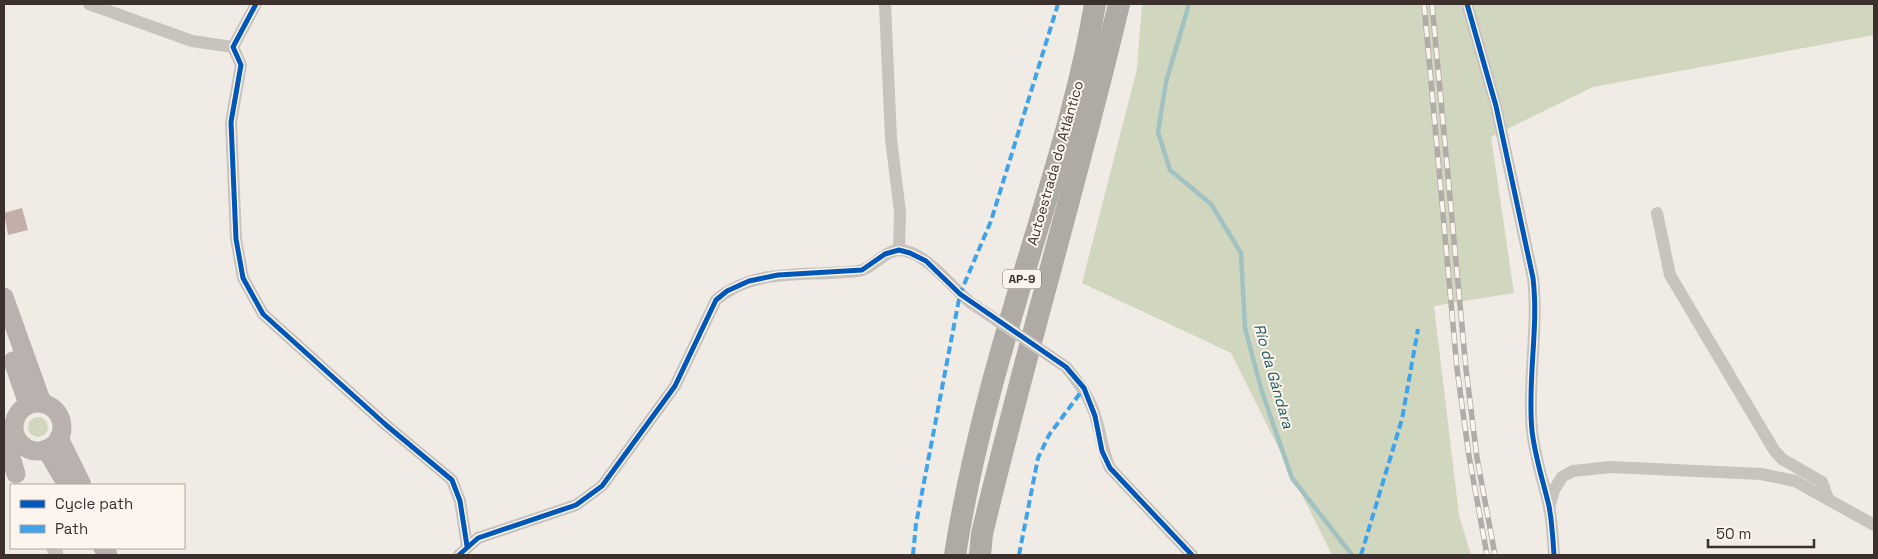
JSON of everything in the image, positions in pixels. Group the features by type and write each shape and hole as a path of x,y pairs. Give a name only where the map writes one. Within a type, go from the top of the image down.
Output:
{"highway":[{"name":"Autoestrada do Atlántico","path":"955,555 964,499 977,439 1070,120 1095,4"},
{"name":"Autoestrada do Atlántico","path":"980,555 982,534 1016,394 1090,125 1119,4"}],"main road":[{"path":"4,297 31,405"},
{"path":"6,337 12,374 31,405"},
{"path":"31,405 49,405 59,416 62,430 46,446 22,462 18,480 10,454 15,419 31,405"},
{"path":"14,434 24,447 46,446 81,484"},
{"path":"46,446 66,484"}],"street":[{"path":"89,4 192,41 233,47"},
{"path":"233,47 256,4"},
{"path":"886,4 891,139 900,212 899,250"},
{"path":"1467,4 1496,106 1533,278 1535,307 1531,364 1532,432 1539,472 1549,508 1554,555"},
{"path":"233,47 241,65 232,122 236,230 242,278 263,314 386,425 452,480 462,509 463,551"},
{"path":"1657,213 1670,275 1703,333 1774,450 1782,459 1822,482 1828,499"},
{"path":"463,551 478,538 576,504 602,486 675,386 716,300 727,291 749,281 778,275 862,270 886,254 899,250 926,261 971,303 1066,367 1084,388 1096,416 1102,451 1110,468 1192,555"},
{"path":"1549,508 1554,490 1562,477 1573,471 1595,468 1761,474 1795,481 1874,525"}],"green space":[{"path":"1142,4 1874,4 1874,35 1593,87 1491,137 1514,293 1434,306 1459,515 1471,555 1332,555 1231,353 1082,283 1137,69"},
{"path":"38,417 45,420 48,427 45,434 38,437 31,434 28,427 31,420"}],"building":[{"path":"22,208 28,230 8,235 4,213"}],"waterway":[{"name":"Río da Gándara","path":"1189,4 1166,82 1158,132 1170,170 1211,204 1241,253 1245,328 1262,392 1292,478 1352,555"}],"railway":[{"path":"1424,4 1457,369 1469,456 1487,555"},
{"path":"1432,4 1466,369 1477,458 1495,555"}],"marked path":[{"path":"913,555 916,524 960,294 991,221 1058,4"},
{"path":"1361,555 1402,419 1418,329"},
{"path":"1019,555 1038,458 1049,435 1084,388"}],"cycle path":[{"path":"256,4 233,47 241,65 231,122 236,239 243,278 263,314 386,425 452,480 460,501 467,546"},
{"path":"1467,4 1496,106 1533,278 1535,316 1531,393 1532,431 1537,460 1549,506 1554,555"},
{"path":"459,555 478,538 576,505 602,486 675,386 716,300 727,291 749,281 778,275 862,270 885,254 899,250 926,261 960,294 1066,367 1084,388 1095,416 1102,451 1110,468 1192,555"}]}
